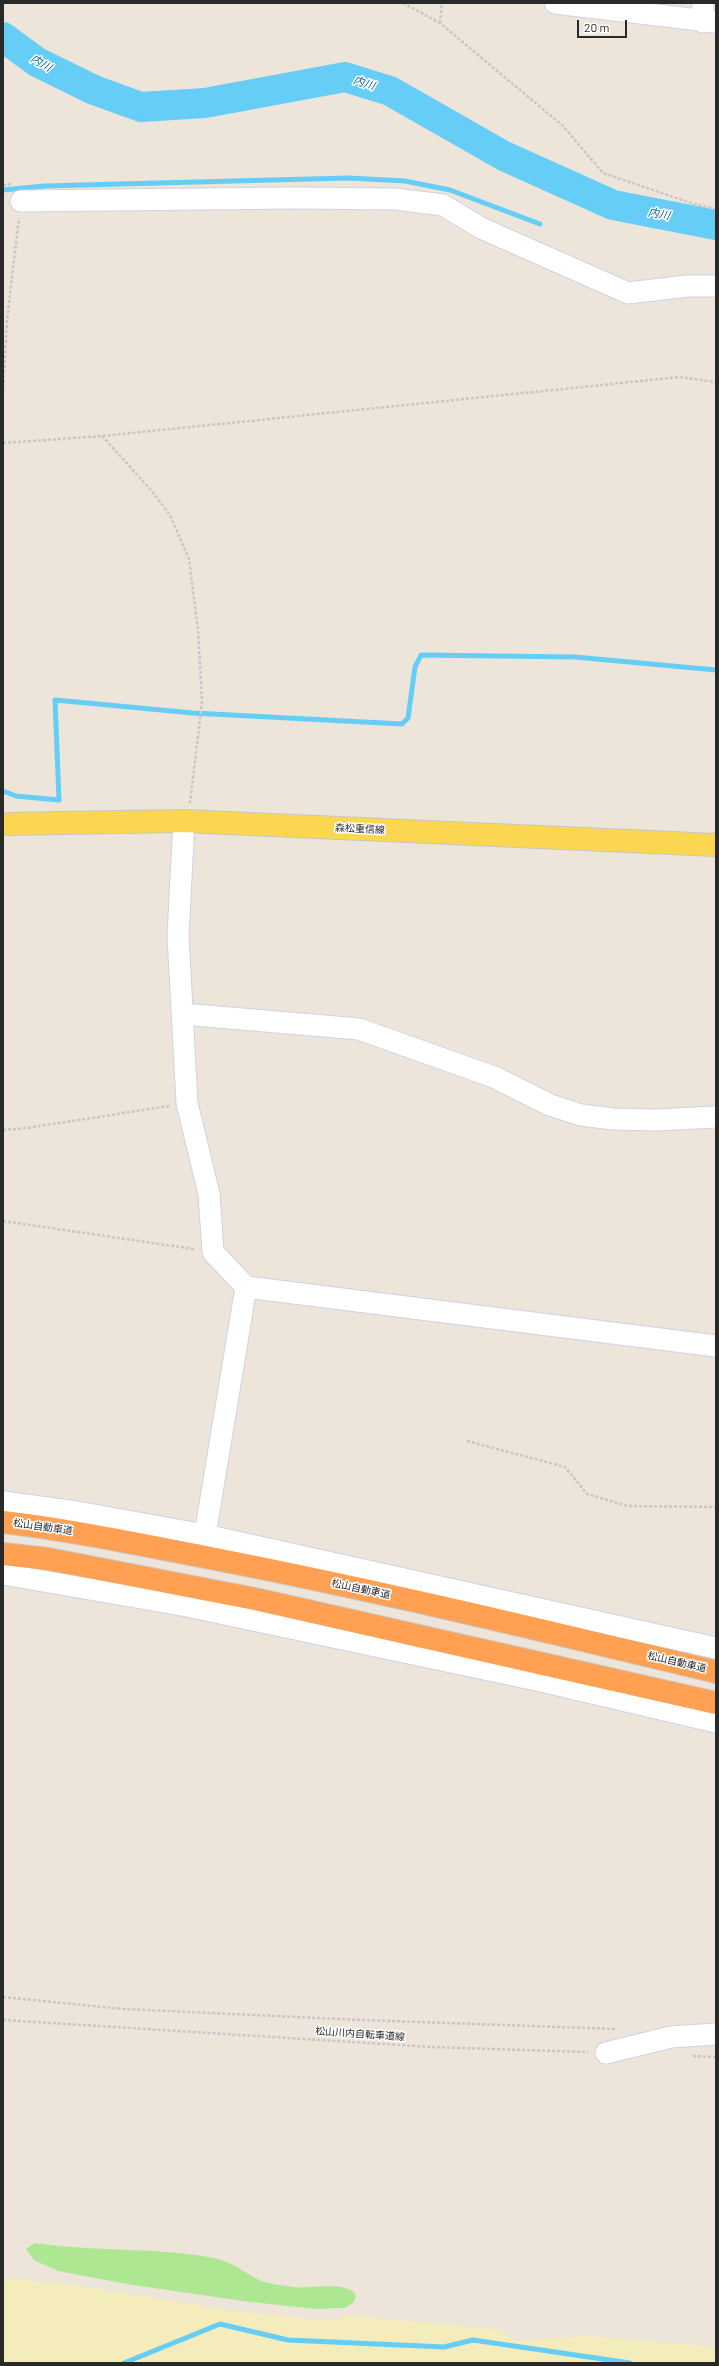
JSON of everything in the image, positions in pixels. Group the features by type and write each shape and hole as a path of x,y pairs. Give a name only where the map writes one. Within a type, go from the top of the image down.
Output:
{"highway":[{"name":"松山自動車道","path":"3,1522 54,1528 277,1571 469,1612 716,1672"},
{"path":"3,1554 48,1559 255,1599 716,1703"}],"main road":[{"name":"森松重信線","path":"3,824 184,820 716,845"}],"street":[{"path":"555,3 708,16"},
{"path":"21,201 296,198 395,200 443,205 481,228 628,293 687,286 716,286"},
{"path":"184,820 178,935 187,1104 209,1194 213,1252 246,1287 716,1346"},
{"path":"183,1014 359,1029 494,1077 550,1105 581,1115 613,1119 656,1120 716,1117"},
{"path":"205,1535 246,1287"},
{"path":"3,1502 77,1512 205,1535 716,1648"},
{"path":"3,1574 203,1609 541,1681 716,1722"},
{"path":"606,2053 670,2037 716,2034"}],"path":[{"path":"403,3 440,23 563,126 603,173 694,204 716,208"},
{"path":"440,23 442,3"},
{"path":"3,393 7,320 21,201"},
{"path":"3,443 102,436 680,377 716,382"},
{"path":"102,436 151,490 170,515 189,559 198,630 202,702 189,806 184,820"},
{"path":"3,1130 27,1128 187,1104"},
{"path":"3,1221 213,1252"},
{"path":"467,1441 565,1467 587,1494 628,1506 716,1508"},
{"path":"3,1998 124,2009 623,2030"},
{"name":"松山川内自転車道線","path":"3,2020 431,2047 606,2053"},
{"path":"684,2056 716,2057"}],"green space":[{"path":"35,2243 80,2248 169,2252 214,2258 232,2264 265,2282 300,2288 327,2286 344,2287 351,2290 356,2295 354,2302 345,2308 315,2309 243,2301 127,2284 58,2271 34,2260 26,2249"}],"sand":[{"path":"3,2278 81,2286 234,2311 334,2321 348,2315 502,2330 515,2341 590,2336 716,2347 716,2363 3,2363"}],"waterway":[{"name":"内川","path":"3,37 37,62 94,90 141,107 205,103 345,77 390,91 504,156 613,205 716,225"},
{"path":"3,190 44,186 348,178 405,181 450,190 540,224"},
{"path":"3,791 16,796 59,800 55,700 193,713 402,724 408,718 415,667 421,655 575,657 716,670"},
{"path":"124,2363 220,2324 288,2340 444,2347 473,2340 630,2363"}]}
